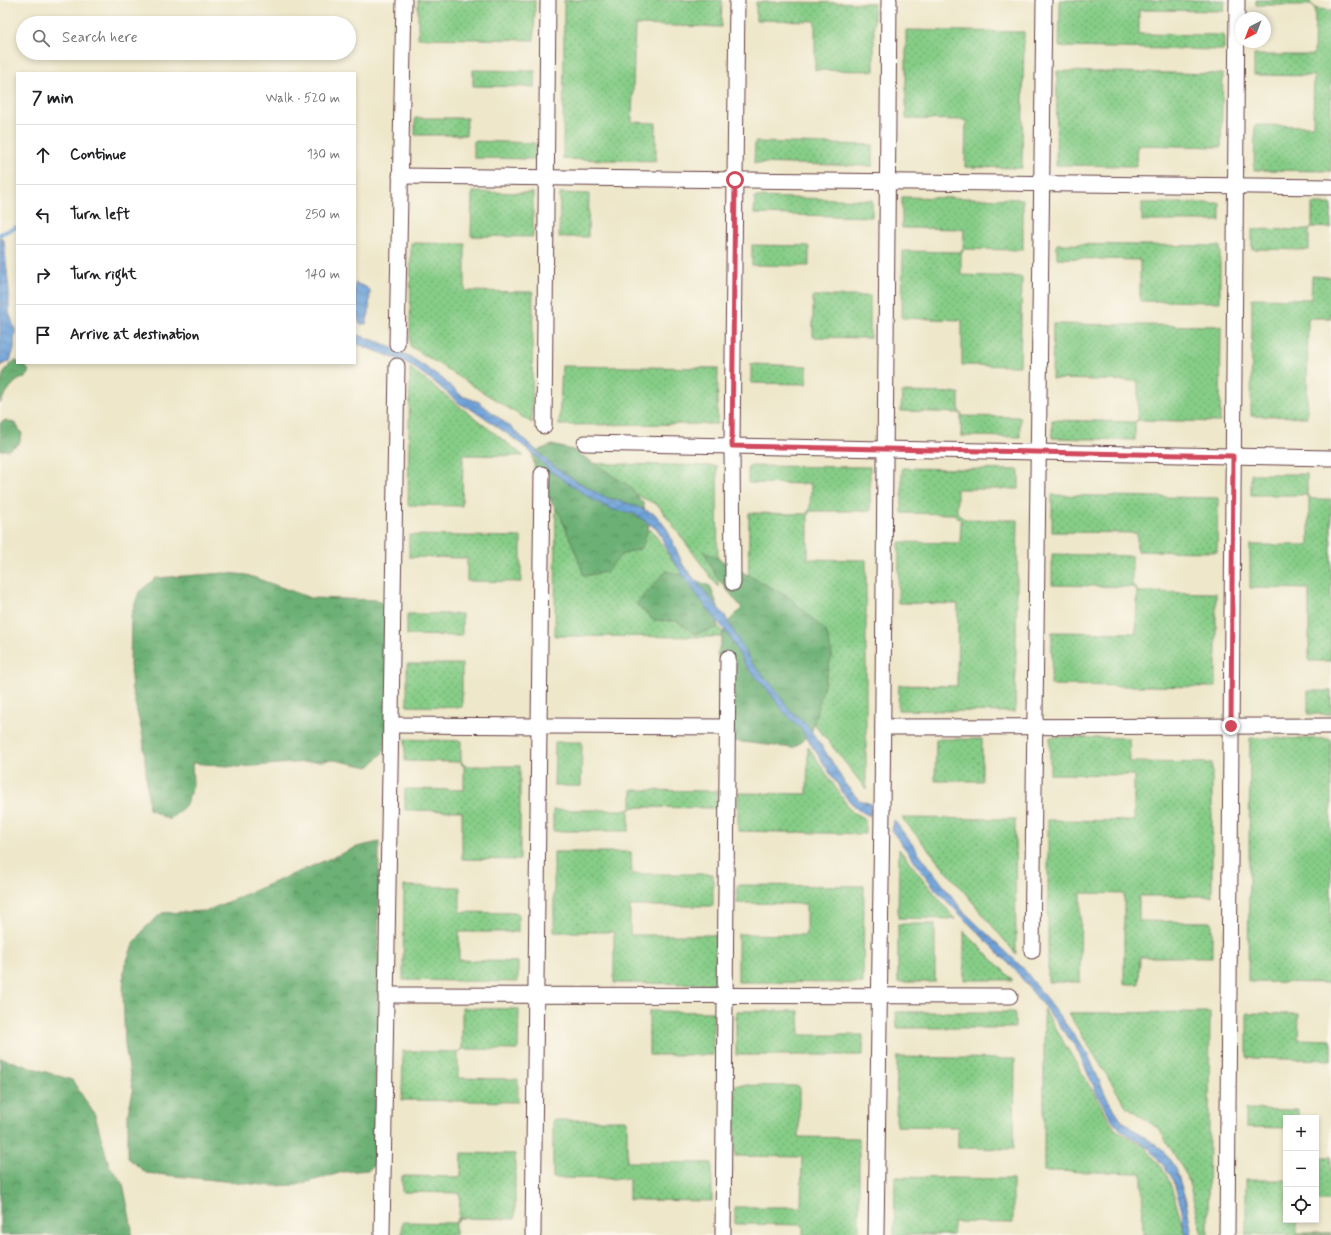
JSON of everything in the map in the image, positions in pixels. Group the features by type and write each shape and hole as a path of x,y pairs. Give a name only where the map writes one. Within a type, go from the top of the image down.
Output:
{"street":[{"path":"397,344 404,0"},
{"path":"544,426 548,0"},
{"path":"733,583 732,446 737,0"},
{"path":"876,1235 882,812 889,0"},
{"path":"1032,951 1044,0"},
{"path":"1227,1235 1237,0"},
{"path":"400,176 1331,187"},
{"path":"382,1235 397,366"},
{"path":"585,443 1331,458"},
{"path":"533,1235 542,474"},
{"path":"723,1235 728,658"},
{"path":"391,725 727,727"},
{"path":"882,727 1331,726"},
{"path":"386,995 1010,996"}],"green space":[{"path":"418,0 535,0 534,40 418,38"},
{"path":"564,0 722,0 721,27 635,25 632,122 656,123 656,161 563,159"},
{"path":"1060,0 1225,0 1224,11 1139,10 1139,34 1224,35 1224,50 1059,47"},
{"path":"1256,0 1310,0 1310,3 1317,9 1331,10 1331,171 1254,170 1255,125 1313,126 1314,76 1254,75 1254,55 1314,55 1315,9 1311,5 1256,5"},
{"path":"756,2 874,3 874,71 815,70 815,21 756,20"},
{"path":"906,30 1024,32 1022,168 965,167 966,120 906,119"},
{"path":"473,70 535,71 535,87 473,86"},
{"path":"1057,71 1223,74 1221,147 1137,145 1136,166 1056,165"},
{"path":"415,118 467,118 466,135 415,135"},
{"path":"474,141 535,143 535,159 474,158"},
{"path":"755,142 873,145 873,166 754,163"},
{"path":"472,192 533,193 533,237 471,236"},
{"path":"560,193 589,194 588,237 559,237"},
{"path":"755,197 872,200 872,217 754,214"},
{"path":"902,197 1023,199 1023,250 965,249 961,253 961,275 1022,277 1020,366 962,365 962,320 902,318 903,251 960,252 963,248 964,229 902,228"},
{"path":"1142,203 1220,203 1220,221 1142,221"},
{"path":"1312,204 1331,204 1331,228 1312,227 1309,230 1309,250 1252,249 1252,229 1308,230 1312,226"},
{"path":"411,243 465,244 465,291 533,292 532,423 410,346"},
{"path":"1057,244 1220,246 1220,302 1140,301 1140,260 1057,258"},
{"path":"752,245 809,246 809,266 752,265"},
{"path":"1312,276 1331,277 1331,318 1308,318 1307,417 1251,416 1252,298 1311,299"},
{"path":"813,296 870,296 870,338 813,337"},
{"path":"1053,324 1221,326 1220,422 1138,420 1135,423 1135,440 1052,438 1052,420 1135,422 1138,419 1138,381 1052,379"},
{"path":"14,361 16,361 16,364 23,364 28,369 29,374 25,378 13,384 0,403 0,389 3,374 9,365"},
{"path":"751,364 807,366 807,384 751,383"},
{"path":"562,366 718,368 717,424 559,425"},
{"path":"410,368 524,456 463,455 462,506 408,505"},
{"path":"902,392 959,393 959,411 963,416 1020,417 1020,437 961,436 961,415 959,413 901,411"},
{"path":"6,420 16,424 22,434 19,444 8,450 0,450 0,423"},
{"path":"552,445 573,450 629,486 643,503 649,525 642,548 621,555 606,572 584,576 560,515 536,477 532,453"},
{"path":"567,463 717,466 718,587 658,505"},
{"path":"748,466 870,467 870,511 811,511 808,514 808,559 866,560 866,789 748,640 749,513 806,514 810,509 811,484 748,483"},
{"path":"902,468 1019,470 1019,489 957,489 957,512 964,519 1018,520 1015,712 898,710 899,685 957,686 958,604 898,603 899,542 960,543 961,521 954,514 902,513"},
{"path":"1251,474 1307,474 1307,495 1312,499 1331,499 1331,661 1309,661 1309,589 1250,588 1250,545 1309,545 1309,499 1306,495 1251,495"},
{"path":"556,480 653,532 726,637 555,636"},
{"path":"1052,495 1218,498 1217,552 1137,551 1137,533 1052,532"},
{"path":"409,535 521,537 521,582 467,581 467,558 409,557"},
{"path":"704,551 790,598 826,631 832,654 811,734 793,748 733,741 734,678 717,655 726,624 742,608 715,575"},
{"path":"1052,554 1132,556 1132,584 1139,592 1216,593 1216,687 1051,685 1052,632 1136,633 1137,592 1132,587 1052,585"},
{"path":"667,571 688,577 710,586 718,606 717,628 695,634 677,621 654,620 636,604"},
{"path":"225,573 247,575 311,598 378,600 392,615 385,751 369,767 334,760 239,767 192,763 193,784 186,805 169,820 149,809 143,737 132,690 130,664 131,616 139,592 156,578"},
{"path":"407,614 462,614 462,636 407,635"},
{"path":"407,664 462,664 462,707 407,706"},
{"path":"1308,691 1331,691 1331,714 1308,714"},
{"path":"1050,737 1129,738 1130,762 1212,763 1212,896 1139,896 1139,921 1212,922 1212,957 1140,957 1139,984 1124,984 1124,894 1081,893 1080,982 1048,982 1048,820 1134,821 1134,775 1050,774"},
{"path":"1250,738 1331,739 1331,983 1248,982"},
{"path":"405,739 461,741 461,761 465,766 520,766 520,860 462,859 462,811 405,810 405,789 464,790 464,767 460,762 405,761"},
{"path":"936,739 982,739 982,781 935,781"},
{"path":"555,742 582,742 581,786 554,786"},
{"path":"808,746 851,811 865,819 865,834 738,831 738,793 807,794"},
{"path":"632,790 717,791 717,808 633,807 629,811 629,831 553,831 553,810 628,810 632,805"},
{"path":"902,818 1015,819 1016,954"},
{"path":"379,842 378,1039 375,1084 376,1108 384,1155 369,1170 343,1172 297,1185 272,1186 146,1173 128,1158 128,1113 133,1091 125,1046 123,994 124,969 132,947 145,928 162,913 206,911 357,847"},
{"path":"899,849 955,919 898,918"},
{"path":"554,852 631,852 632,874 713,874 713,906 630,906 630,935 715,935 715,984 614,983 614,932 554,932"},
{"path":"737,885 864,886 863,983 738,982 738,934 806,935 806,904 737,903"},
{"path":"404,886 460,887 460,912 518,913 518,932 459,932 459,960 518,962 518,982 403,980"},
{"path":"898,924 935,924 935,982 898,982"},
{"path":"964,931 1013,980 964,980"},
{"path":"462,1008 519,1009 518,1050 462,1049 458,1054 458,1078 518,1079 518,1102 402,1100 403,1051 458,1052 462,1048"},
{"path":"1044,1009 1115,1129 1145,1147 1167,1174 1186,1235 1143,1235 1142,1173 1044,1171"},
{"path":"649,1011 713,1012 713,1055 649,1055"},
{"path":"736,1011 799,1011 800,1035 863,1035 863,1055 736,1055"},
{"path":"896,1012 1015,1012 1015,1028 897,1028"},
{"path":"1210,1012 1208,1235 1203,1235 1187,1176 1159,1129 1126,1106 1068,1013"},
{"path":"1247,1013 1299,1014 1298,1039 1331,1040 1331,1060 1247,1058"},
{"path":"897,1057 1015,1059 1014,1149 958,1148 958,1127 896,1126"},
{"path":"0,1058 72,1080 95,1115 109,1165 123,1183 132,1229 131,1235 0,1235"},
{"path":"735,1085 799,1086 799,1137 859,1138 859,1235 803,1235 803,1225 735,1224 735,1207 801,1207 802,1157 735,1156"},
{"path":"1246,1109 1298,1110 1298,1115 1283,1115 1283,1128 1246,1127"},
{"path":"553,1120 627,1120 627,1162 712,1163 712,1201 629,1200 629,1179 553,1178"},
{"path":"462,1153 515,1154 515,1219 460,1218 455,1224 455,1235 402,1235 402,1222 455,1223 459,1217 460,1193 402,1192 402,1176 461,1177"},
{"path":"1319,1157 1331,1157 1331,1201 1319,1201"},
{"path":"895,1177 1013,1179 1013,1223 953,1222 953,1235 894,1235"},
{"path":"1246,1180 1283,1180 1283,1223 1297,1223 1297,1233 1331,1233 1331,1235 1246,1235"}],"water":[{"path":"0,236 4,241 9,291 9,312 15,330 14,349 10,361 0,366"},
{"path":"356,283 366,287 370,291 369,313 366,324 360,324 357,314"},
{"path":"356,334 379,342 409,356 439,376 462,396 479,402 513,429 550,463 568,476 604,497 627,503 655,514 667,529 683,565 725,616 751,662 773,686 789,709 807,725 831,760 845,784 859,800 871,804 870,816 857,809 845,796 801,729 784,712 767,689 746,666 727,633 699,598 670,556 658,530 635,514 610,509 550,471 539,459 521,444 480,414 459,403 433,381 409,364 356,343"},
{"path":"894,820 962,910 1023,968 1077,1039 1088,1055 1107,1098 1123,1122 1162,1149 1176,1169 1186,1201 1192,1235 1186,1235 1182,1209 1171,1175 1150,1149 1121,1130 1113,1121 1099,1098 1076,1047 1016,971 936,890 892,831"}],"waterway":[{"path":"0,234 16,227"}],"route":[{"path":"735,180 732,446 1233,456 1231,726"}]}
